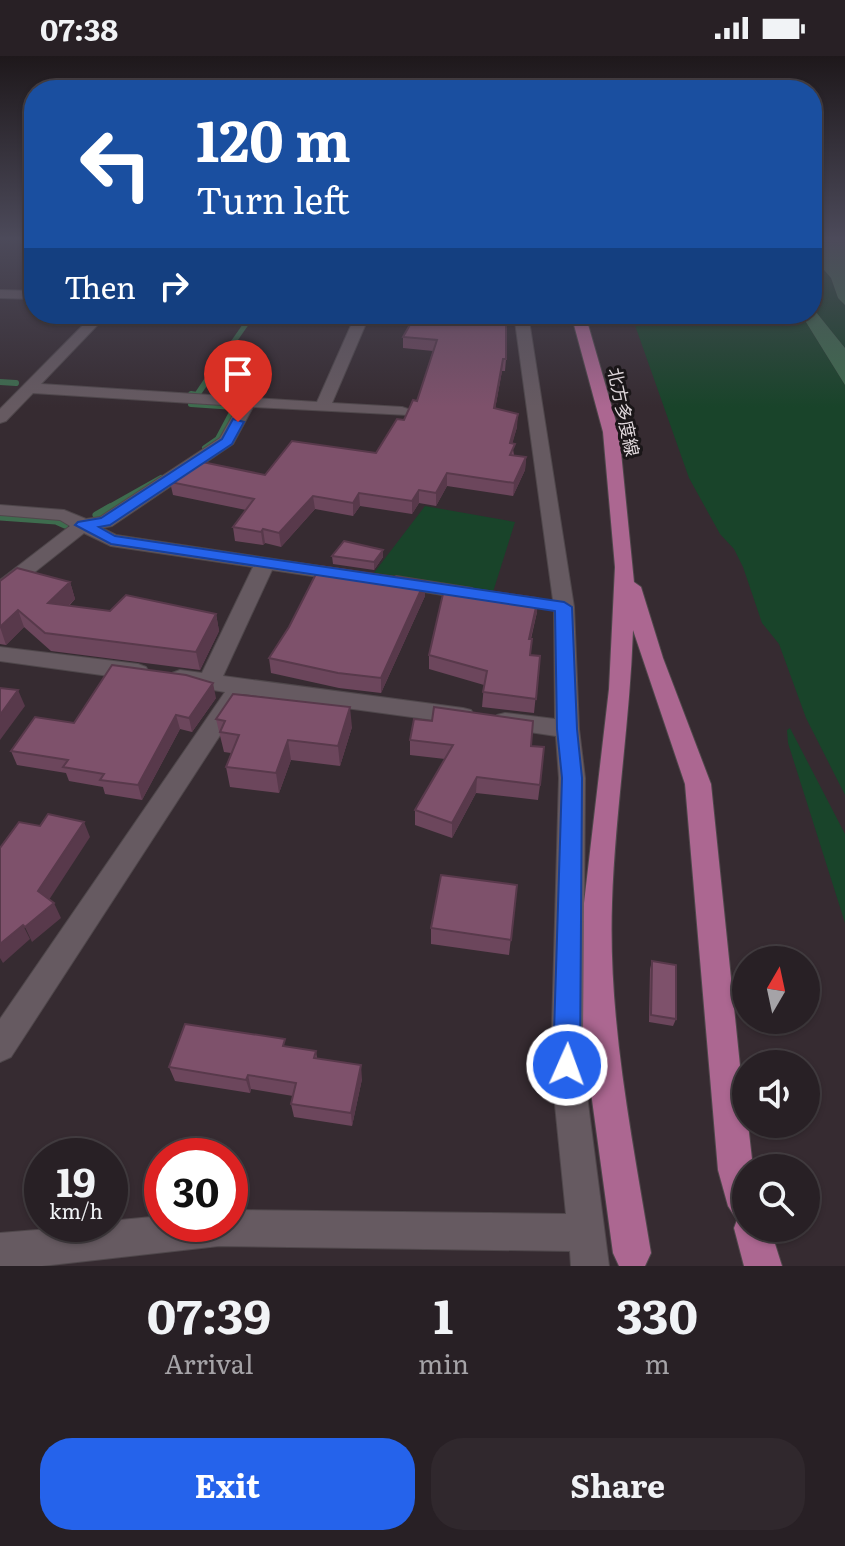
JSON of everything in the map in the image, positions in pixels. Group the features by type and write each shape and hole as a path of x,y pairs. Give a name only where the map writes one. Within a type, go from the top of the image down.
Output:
{"main road":[{"name":"北方多度線","path":"581,324 611,432 625,567"},
{"path":"625,567 652,658 698,784 734,1154"},
{"path":"625,567 620,689 598,903 599,1034 632,1253"},
{"path":"756,1242 763,1266"}],"street":[{"path":"0,418 91,324"},
{"path":"322,407 359,324"},
{"path":"0,1252 219,1228 588,1250 567,1065 572,792 556,606 517,324"},
{"path":"28,388 402,412"},
{"path":"0,590 83,525 105,522 227,441 248,402"},
{"path":"0,510 64,515 111,540 487,596"},
{"path":"209,682 265,563"},
{"path":"0,654 567,729"},
{"path":"0,1046 240,686"}],"shaded area":[{"path":"822,294 837,294 845,305 845,348 822,319"},
{"path":"837,294 845,294 845,305"},
{"path":"822,319 845,348 845,385 807,324 822,324"},
{"path":"635,324 807,324 845,385 845,795 806,718 779,644 762,623 743,567 734,549 720,534 689,478"},
{"path":"425,506 515,522 493,592 373,574"},
{"path":"790,728 845,834 845,923 788,743 787,730"}],"building":[{"path":"410,324 506,324 506,359 503,359 494,408 518,414 510,443 515,444 510,455 526,457 514,483 447,473 436,493 419,490 412,501 359,493 353,503 313,496 279,533 233,527 254,499 170,482 193,460 265,475 292,441 376,453 397,419 404,420 413,400 417,401 437,340 403,337"},
{"path":"344,541 383,550 374,562 332,556"},
{"path":"320,566 425,581 381,678 338,673 269,658 289,627"},
{"path":"17,568 70,582 48,603 110,611 126,595 216,614 196,652 45,633 18,610 0,627 0,581"},
{"path":"445,585 538,598 529,639 532,639 530,655 540,656 536,699 483,692 487,671 429,655"},
{"path":"112,665 186,675 213,683 189,718 176,715 138,785 100,780 104,774 63,767 68,760 11,751 35,717 74,723"},
{"path":"0,688 18,690 0,715"},
{"path":"233,694 350,707 338,746 288,740 276,773 226,767 239,735 220,732 225,721 216,719"},
{"path":"434,707 533,721 531,746 544,747 540,785 477,777 452,823 415,810 453,745 410,740 414,719 432,721"},
{"path":"48,814 84,822 38,891 54,903 0,944 0,848 19,822 40,826"},
{"path":"441,875 517,885 511,940 431,928"},
{"path":"652,961 676,965 676,1019 651,1015"},
{"path":"185,1024 285,1039 283,1046 316,1051 314,1058 361,1065 351,1113 291,1104 296,1083 248,1075 246,1080 169,1067"}],"waterway":[{"path":"223,357 246,324"},
{"path":"191,394 197,395 224,355"},
{"path":"0,382 16,383"},
{"path":"191,404 235,407 218,439 205,448"},
{"path":"106,509 161,478"},
{"path":"96,515 110,507"},
{"path":"0,517 56,521 65,525"}],"route":[{"path":"238,422 227,441 181,472 105,522 83,525 111,540 564,607 567,729 572,778 567,1065"}]}
